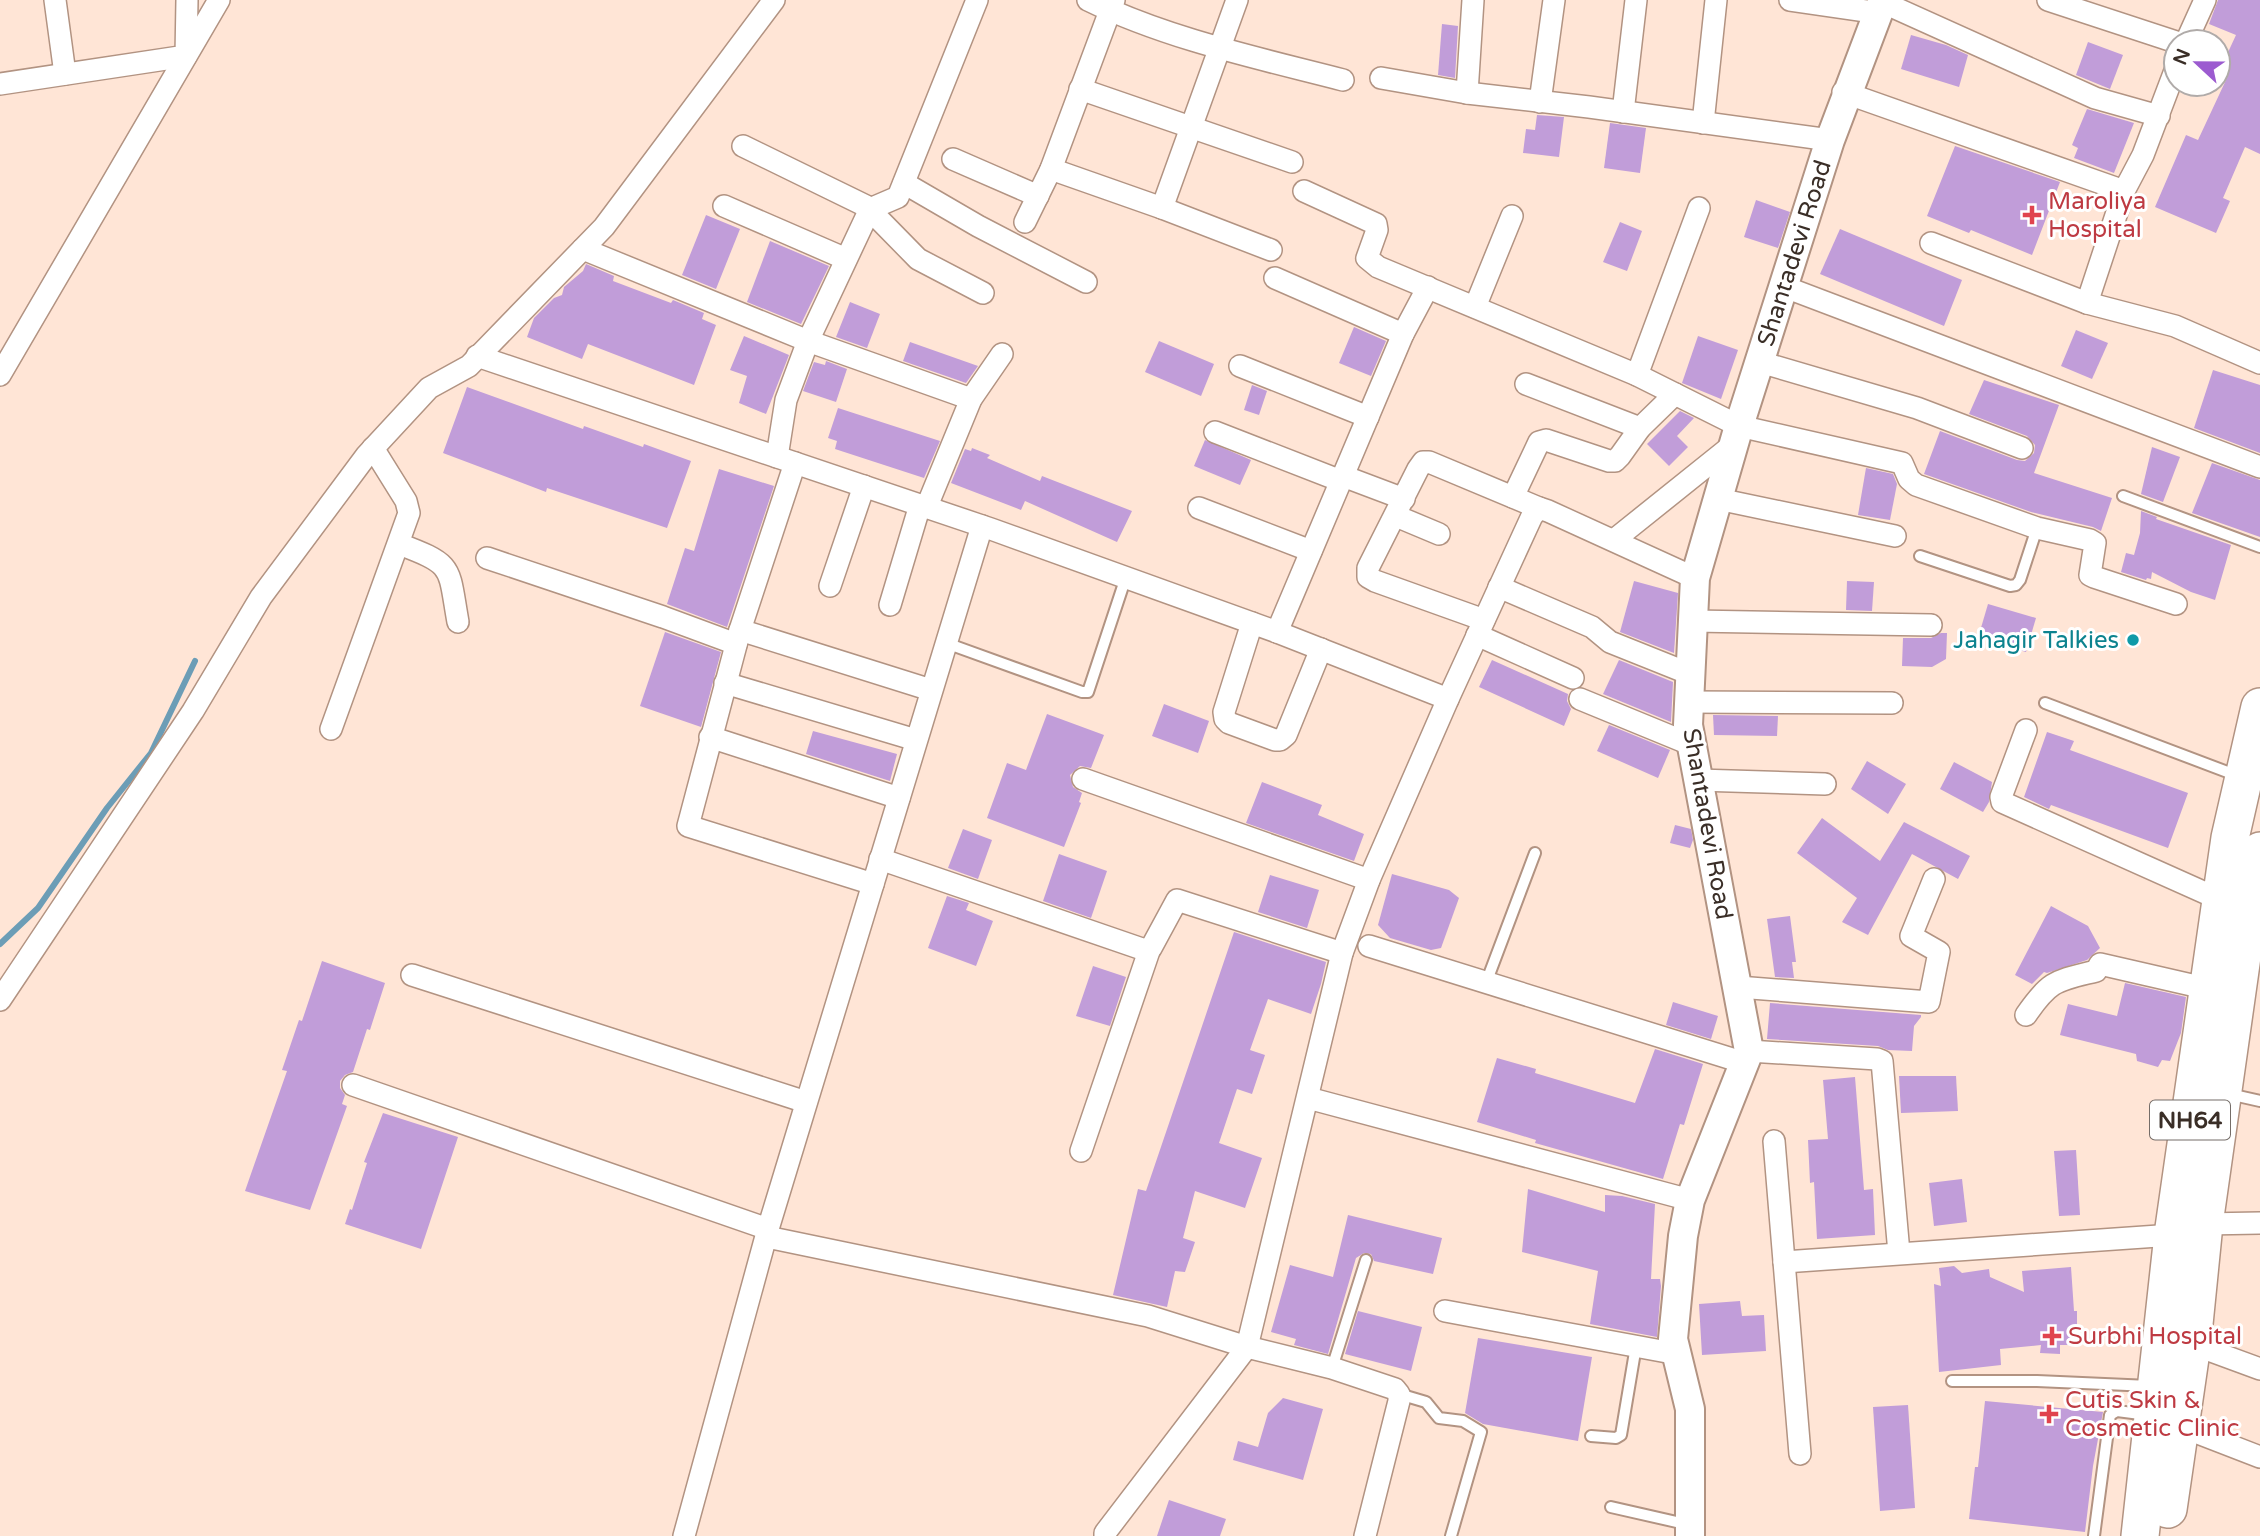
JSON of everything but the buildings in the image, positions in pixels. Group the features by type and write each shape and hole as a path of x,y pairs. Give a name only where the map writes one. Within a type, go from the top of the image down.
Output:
{"highway":[{"name":"NH64","path":"2140,1536 2163,1410 2188,1230 2208,989 2230,838 2260,706"},
{"name":"NH64","path":"2164,1536 2163,1410 2192,1344 2188,1230 2223,1093 2246,969 2260,851"}],"street":[{"path":"55,0 65,74"},
{"path":"186,57 187,0"},
{"path":"0,375 219,0"},
{"path":"0,1000 193,711 261,597 373,448 429,388 469,366 604,227 774,0"},
{"path":"873,884 688,826 786,460 786,400 808,341 870,209 895,200 904,183 977,0"},
{"path":"1088,0 1113,6 1220,49 1343,80"},
{"path":"1162,208 1237,0"},
{"path":"1467,93 1473,0"},
{"path":"1540,102 1554,0"},
{"path":"1623,112 1636,0"},
{"path":"1703,123 1716,0"},
{"path":"1790,0 1882,5 2095,98 2159,116"},
{"path":"2048,0 2162,37"},
{"path":"2192,28 2205,0"},
{"name":"Shantadevi Road","path":"1747,1057 1738,987 1688,725 1695,578 1829,140 1882,5"},
{"path":"1025,222 1051,169 1113,6"},
{"path":"0,83 186,57"},
{"path":"1381,78 1467,93 1829,140"},
{"path":"1080,89 1292,162"},
{"path":"1845,94 2124,191"},
{"path":"2087,303 2124,191 2143,155 2165,98"},
{"path":"743,146 870,209 918,259 983,293"},
{"path":"953,159 1038,196"},
{"path":"1051,169 1271,250"},
{"path":"904,183 978,226 1086,282"},
{"path":"1304,191 1376,224 1377,230 1367,258 1371,263 1637,375 1675,394 1737,434 1902,463 1909,479 1916,485 2037,528 2090,540 2095,543 2090,575 2176,604"},
{"path":"724,206 846,259"},
{"path":"1637,375 1699,208"},
{"path":"1475,307 1512,216"},
{"path":"1931,243 2087,303 2175,326 2260,363"},
{"path":"583,248 808,341 971,399"},
{"path":"1275,278 1403,334"},
{"path":"1277,632 1403,334 1427,286"},
{"path":"1785,287 2260,467"},
{"path":"890,605 924,506 971,399 1002,354"},
{"path":"477,356 982,526 1277,632 1448,699"},
{"path":"1760,362 1917,408 2022,448"},
{"path":"1240,366 1368,417"},
{"path":"1526,384 1640,428"},
{"path":"1513,497 1539,442 1546,440 1615,461 1640,428 1675,394"},
{"path":"1215,432 1342,478 1400,507 1439,534"},
{"path":"1614,540 1737,434"},
{"path":"331,729 409,513 406,501 373,448"},
{"path":"1692,745 1577,688 1480,628 1368,578 1368,568 1418,469 1423,462 1429,462 1614,540 1695,578"},
{"path":"830,586 864,486"},
{"path":"1718,499 1895,536"},
{"path":"1105,1536 1247,1347 1342,953 1368,880 1448,699 1532,516 1539,508"},
{"path":"1199,509 1311,551"},
{"path":"684,1536 806,1102 982,526"},
{"path":"399,544 433,557 443,564 449,574 458,622"},
{"path":"486,558 663,617 931,691"},
{"path":"1499,587 1592,628 1610,642 1690,674"},
{"path":"1693,621 1931,625"},
{"path":"1252,623 1224,712 1224,719 1229,723 1280,740 1286,735 1321,649"},
{"path":"725,684 916,740"},
{"path":"1689,702 1892,703"},
{"path":"2026,730 2001,797 2002,802 2221,900"},
{"path":"710,737 899,797"},
{"path":"1083,779 1368,880"},
{"path":"1698,780 1825,784"},
{"path":"880,859 1149,951"},
{"path":"1738,987 1929,1002 1939,952 1911,936 1934,879"},
{"path":"1081,1151 1149,951 1177,900 1342,953"},
{"path":"1369,946 1486,983 1747,1057 1882,1061 1899,1253"},
{"path":"2026,1015 2042,992 2059,981 2096,971 2100,964 2208,989"},
{"path":"412,975 806,1102"},
{"path":"1690,1531 1690,1409 1673,1339 1683,1236 1690,1200 1747,1057"},
{"path":"353,1085 768,1233 1148,1316 1247,1347 1332,1368 1389,1386 1399,1394 1365,1536"},
{"path":"1308,1098 1690,1200"},
{"path":"1774,1141 1800,1454"},
{"path":"1784,1262 2260,1223"},
{"path":"1445,1311 1678,1354"},
{"path":"2192,1344 2260,1369"},
{"path":"2163,1410 2260,1457"}],"lane":[{"path":"2123,496 2260,547"},
{"path":"1920,556 2010,586 2016,585 2037,528"},
{"path":"946,643 1088,692 1126,577"},
{"path":"2045,703 2244,778"},
{"path":"1486,983 1535,853"},
{"path":"2223,1093 2260,1101"},
{"path":"1332,1368 1366,1260"},
{"path":"1591,1436 1616,1438 1621,1435 1636,1346"},
{"path":"1952,1381 2037,1381 2163,1410"},
{"path":"1399,1394 1426,1402 1439,1418 1463,1421 1481,1432 1451,1536"},
{"path":"2094,1536 2110,1415 2117,1411 2163,1410"},
{"path":"1611,1507 1690,1531"}],"waterway":[{"path":"0,944 38,908 107,808 151,753 195,661"}],"place":[{"name":"Maroliya Hospital","path":"2032,215"},
{"name":"Jahagir Talkies","path":"2133,640"},
{"name":"Surbhi Hospital","path":"2052,1336"},
{"name":"Cutis Skin & Cosmetic Clinic","path":"2049,1414"}]}
